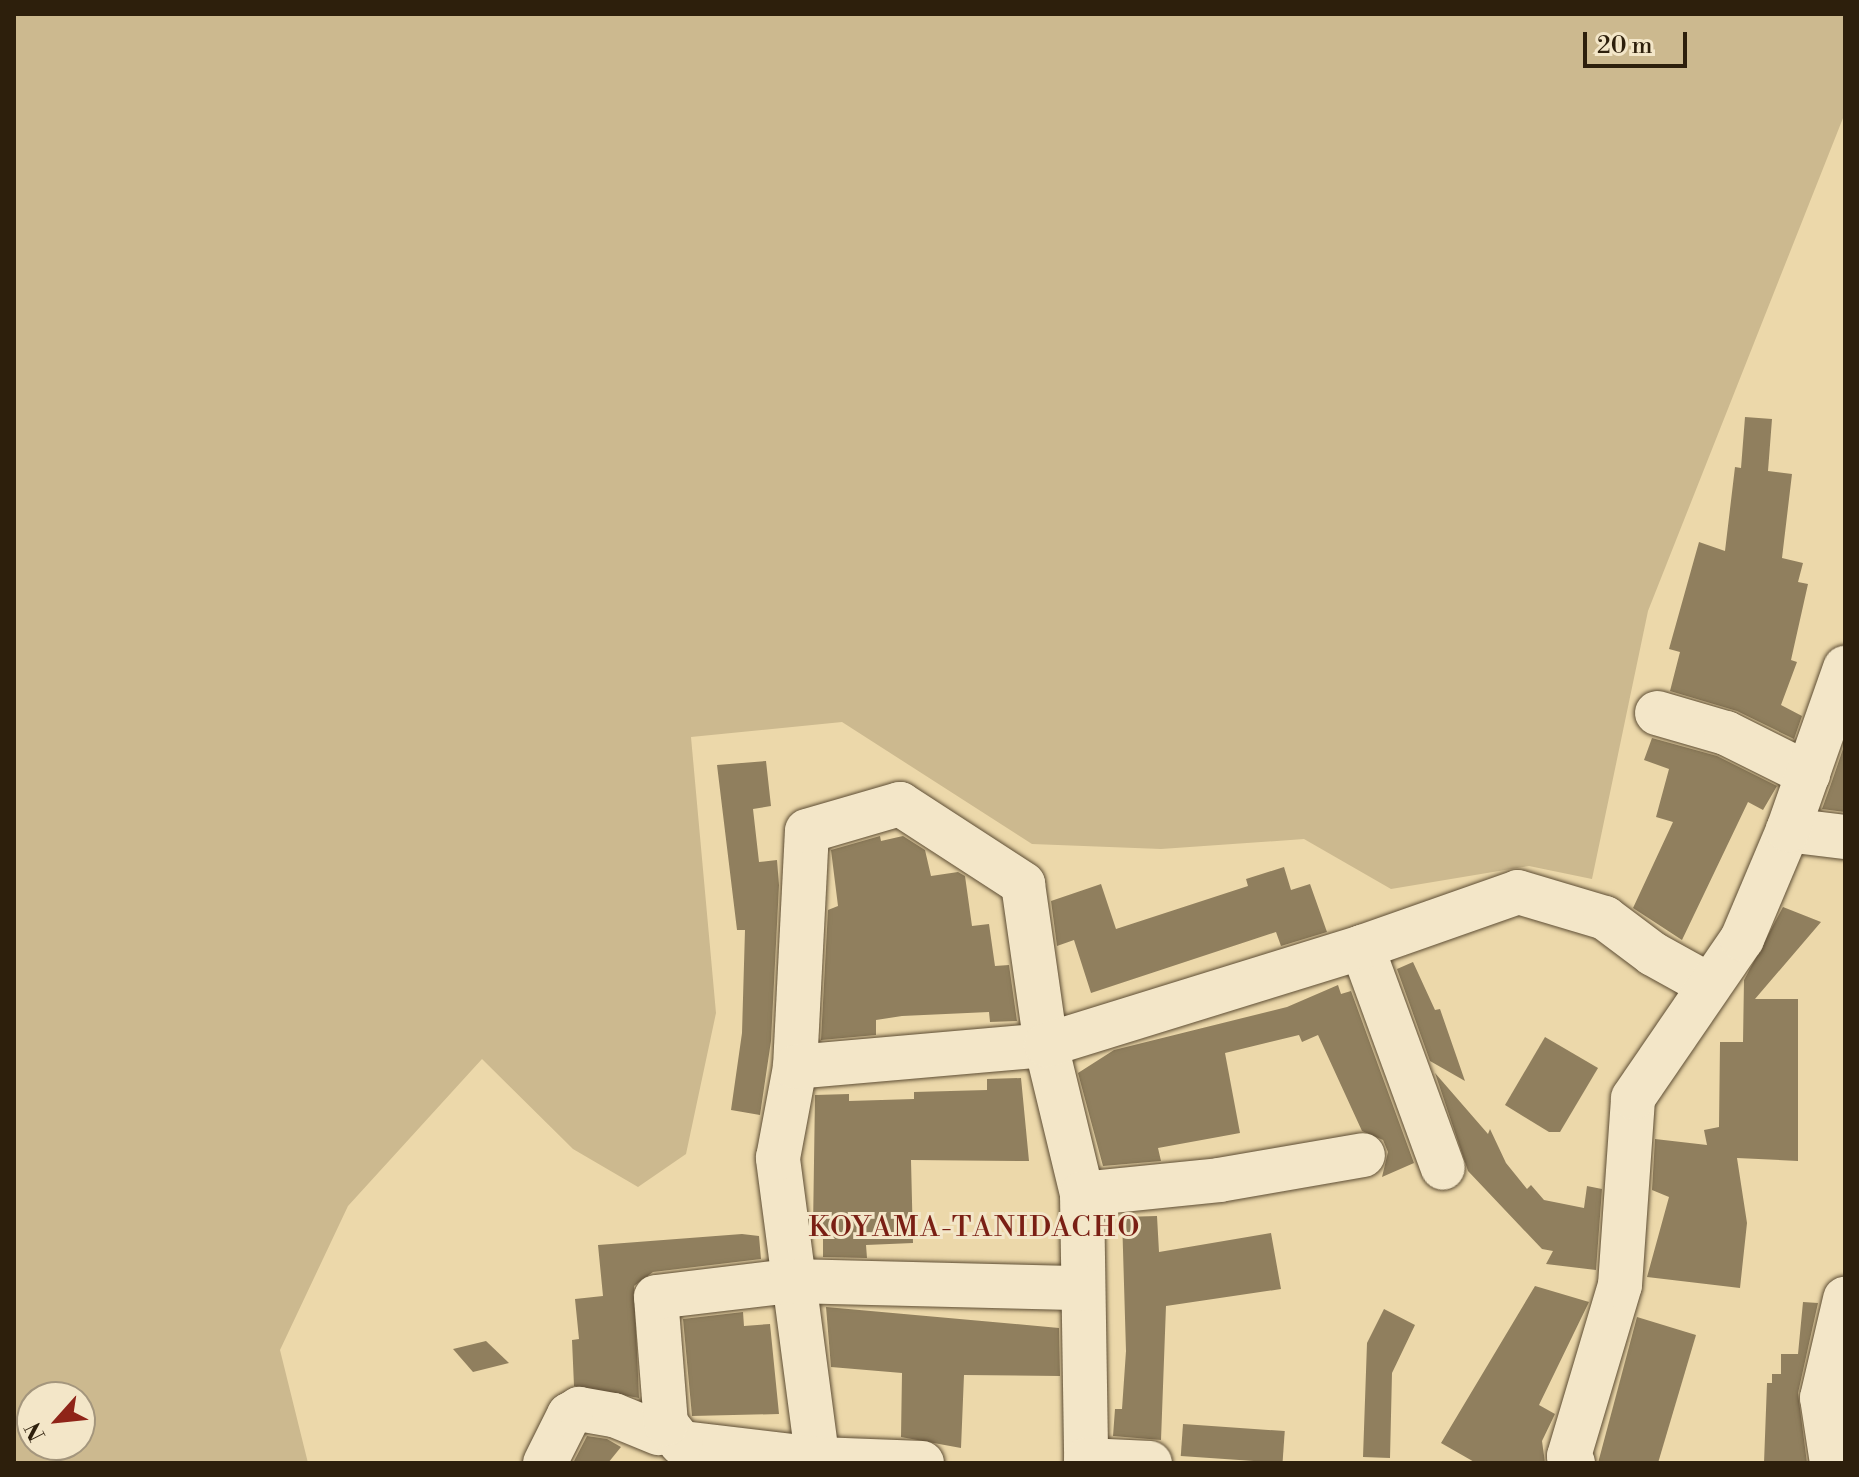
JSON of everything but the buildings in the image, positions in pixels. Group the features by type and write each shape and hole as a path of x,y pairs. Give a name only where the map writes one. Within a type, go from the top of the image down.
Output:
{"street":[{"path":"1568,1461 1620,1285 1633,1098 1742,939 1788,830 1845,668"},
{"path":"1657,713 1726,733 1808,774"},
{"path":"818,1461 791,1281 778,1158 795,1067 807,831 900,804 1023,884 1046,1045 1082,1194 1086,1461 1150,1463"},
{"path":"1788,830 1845,837"},
{"path":"795,1067 1046,1045 1362,947 1518,892 1605,918 1653,954 1709,985"},
{"path":"1362,947 1443,1168"},
{"path":"1082,1194 1219,1180 1363,1155"},
{"path":"652,1440 656,1297 791,1281 1083,1288"},
{"path":"1832,1463 1822,1398 1845,1299"},
{"path":"545,1463 569,1415 579,1409 614,1415 652,1440 818,1461 922,1463"}],"shaded area":[{"path":"14,14 1845,14 1845,113 1648,611 1592,879 1529,866 1391,889 1304,839 1161,849 1032,844 842,722 691,737 716,1013 686,1154 638,1187 573,1149 482,1059 348,1206 280,1350 308,1463 14,1463"}],"district":[{"name":"KOYAMA-TANIDACHO","path":"975,1228"}]}
